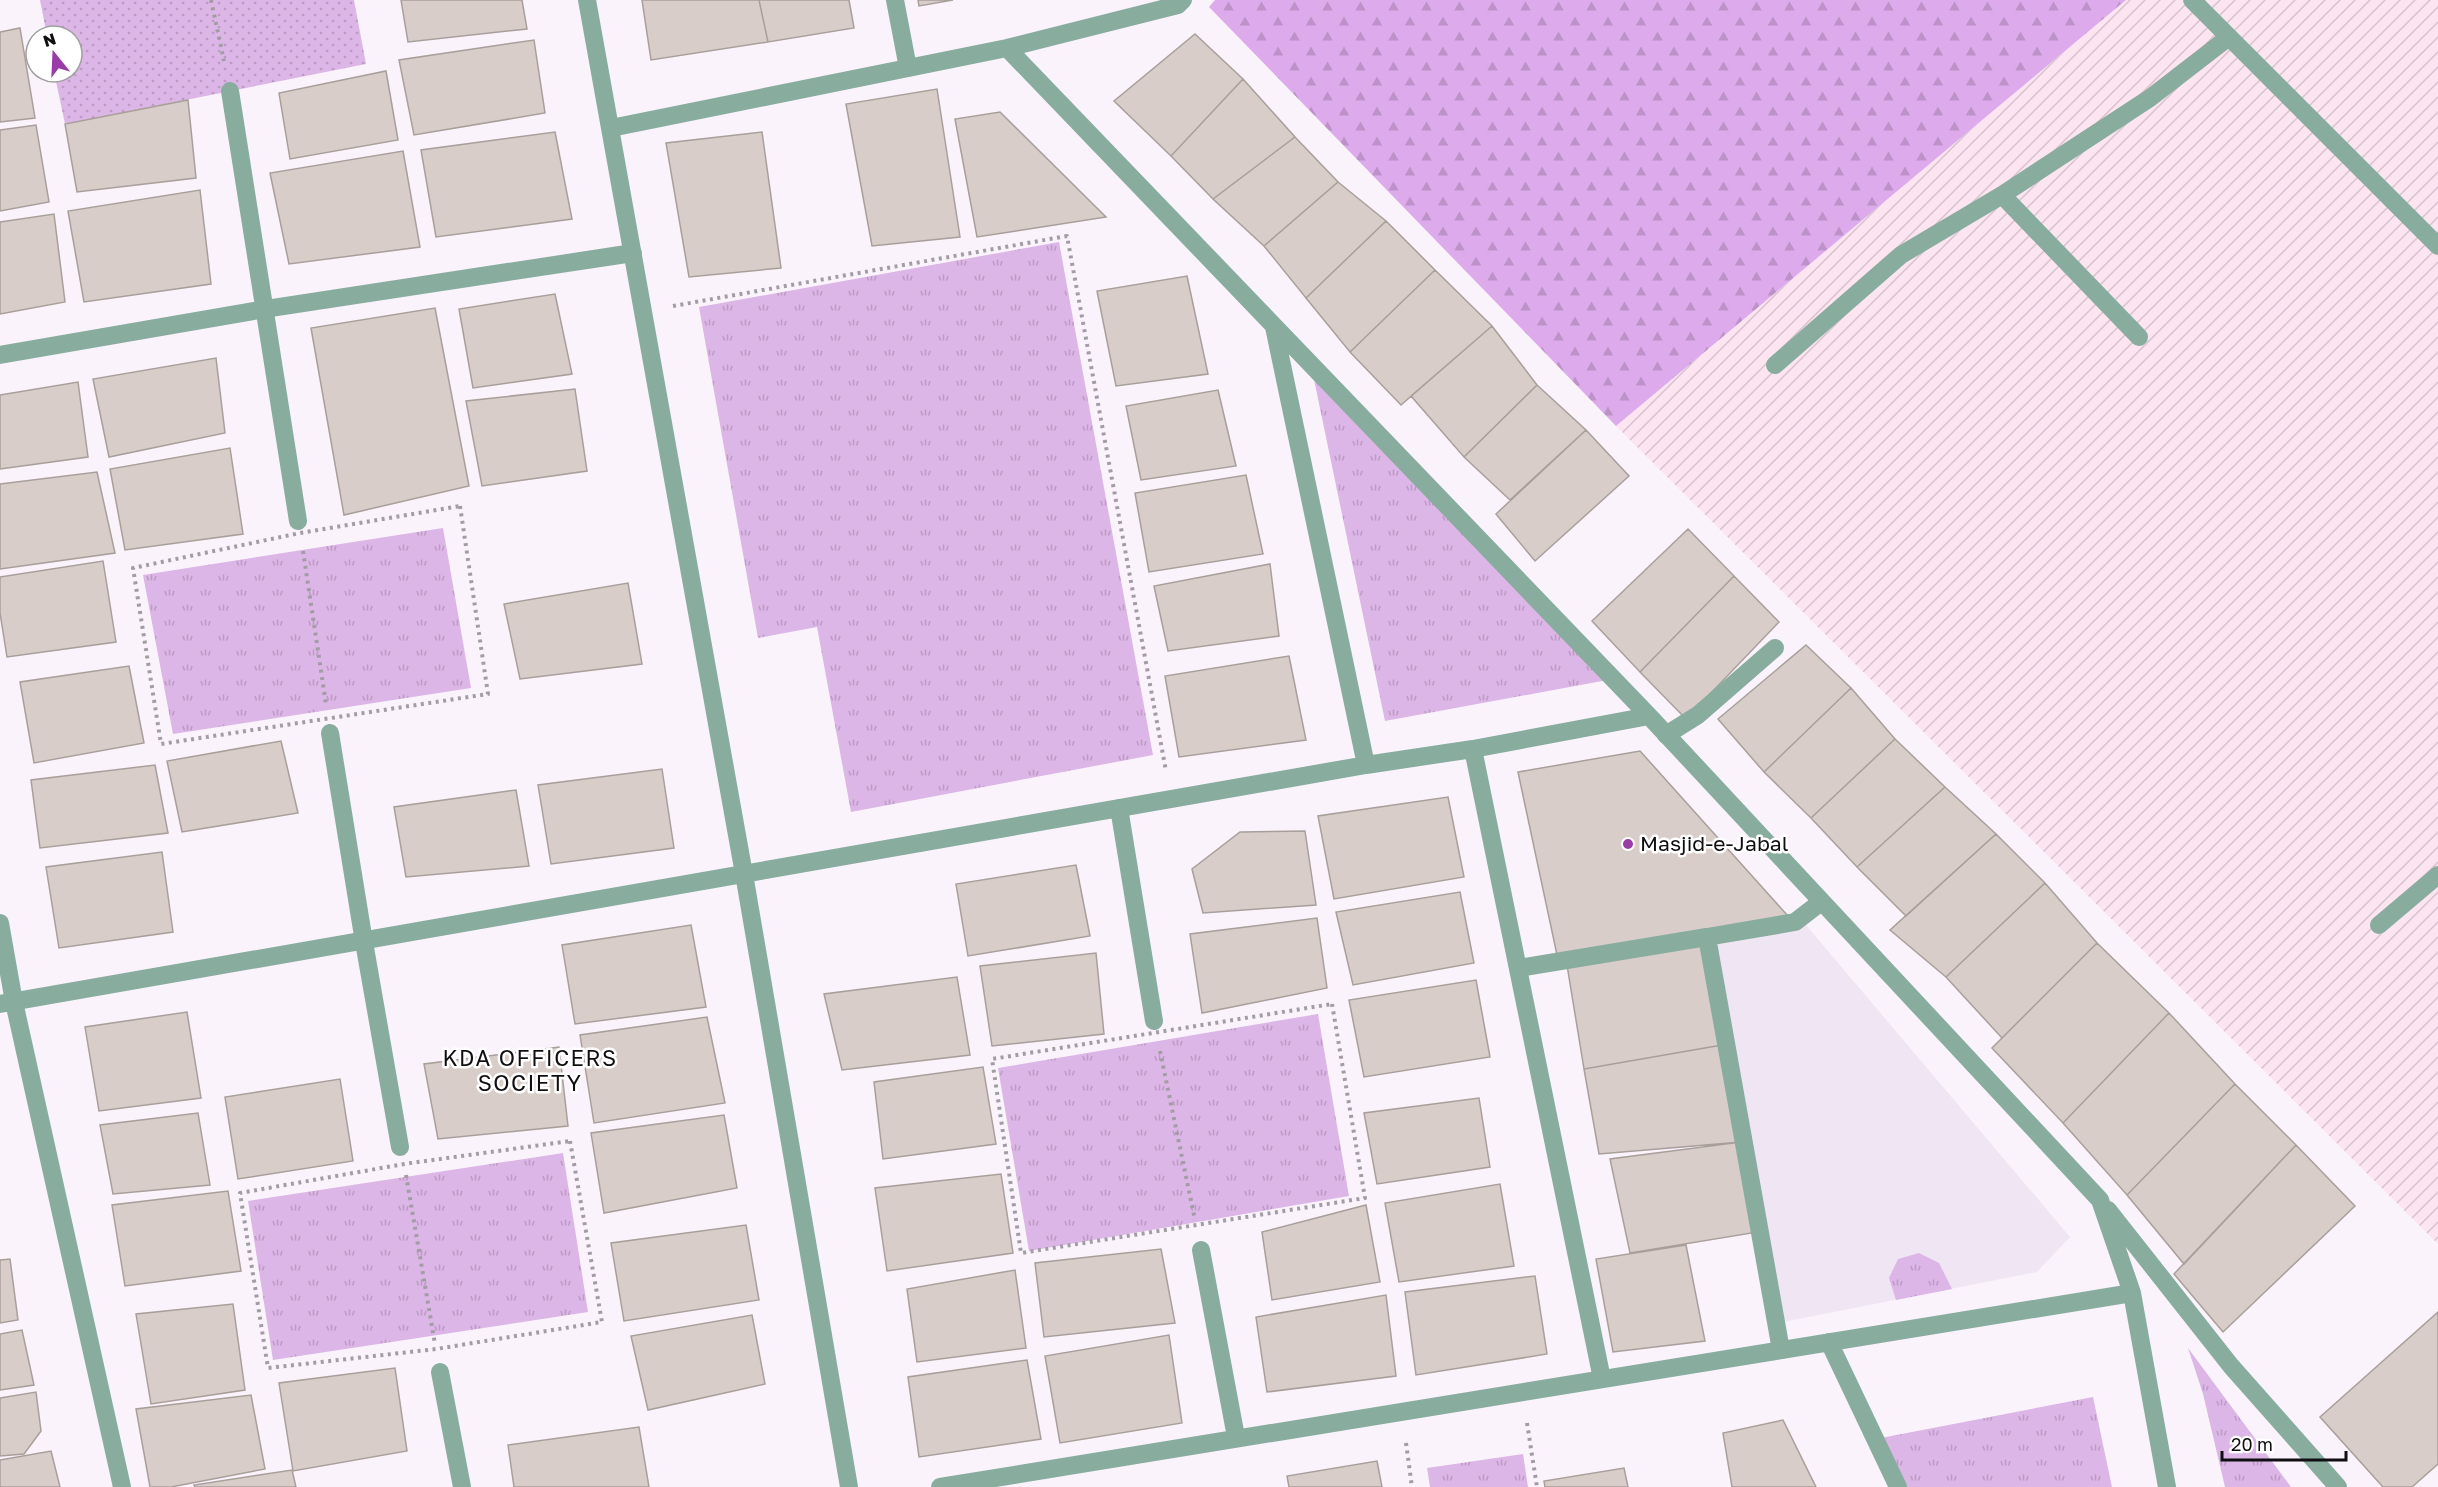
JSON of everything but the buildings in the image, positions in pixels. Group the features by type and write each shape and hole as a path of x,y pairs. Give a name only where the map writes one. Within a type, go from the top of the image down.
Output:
{"street":[{"path":"587,0 744,874 849,1487"},
{"path":"895,0 908,68"},
{"path":"2192,0 2438,246"},
{"path":"611,128 1007,48 1179,2"},
{"path":"1775,365 1901,255 2002,195 2151,98 2229,38"},
{"path":"1007,48 1649,716 2100,1200 2231,1366 2338,1487"},
{"path":"230,91 299,527"},
{"path":"2002,195 2139,337"},
{"path":"0,355 265,309 633,253"},
{"path":"1274,327 1366,765"},
{"path":"1666,735 1698,715 1775,648"},
{"path":"7,1003 1366,765 1473,749 1649,716"},
{"path":"329,726 402,1156"},
{"path":"1473,749 1602,1379"},
{"path":"1119,808 1155,1027"},
{"path":"2379,925 2438,875"},
{"path":"1518,968 1795,922 1821,902"},
{"path":"0,923 7,1003 122,1487"},
{"path":"1707,937 1781,1350"},
{"path":"2100,1200 2132,1293 2167,1487"},
{"path":"1201,1250 1236,1437"},
{"path":"940,1487 1236,1437 2132,1293"},
{"path":"1829,1342 1898,1487"},
{"path":"440,1372 462,1487"}],"path":[{"path":"211,0 230,91"},
{"path":"643,311 1067,236 1172,799"},
{"path":"460,506 488,694 329,726 161,744 133,568 299,527 460,506"},
{"path":"299,527 329,726"},
{"path":"1332,1004 1365,1198 1021,1253 992,1059 1155,1027 1332,1004"},
{"path":"1158,1045 1201,1250"},
{"path":"570,1141 602,1322 436,1349 268,1368 240,1194 402,1156 570,1141"},
{"path":"402,1156 440,1372"},
{"path":"1523,1391 1537,1487"},
{"path":"1402,1411 1412,1487"}],"shaded area":[{"path":"2126,0 2438,0 2438,1244 1616,426"},
{"path":"1806,925 2070,1237 2037,1272 1783,1322 1712,940"}],"green space":[{"path":"40,0 354,0 366,64 65,124 57,84 84,84 84,24 45,24"},
{"path":"1215,0 2126,0 1616,426 1209,7"},
{"path":"1059,242 1153,755 851,812 817,627 758,638 699,307"},
{"path":"1311,365 1613,679 1385,721"},
{"path":"443,528 471,688 173,734 143,575"},
{"path":"1318,1014 1349,1196 1029,1251 998,1068"},
{"path":"563,1153 588,1312 273,1360 248,1201"},
{"path":"1919,1253 1939,1263 1952,1289 1896,1300 1889,1278 1898,1259"},
{"path":"2188,1348 2291,1487 2225,1487 2203,1394"},
{"path":"2093,1397 2112,1487 1904,1487 1881,1438"},
{"path":"1523,1454 1528,1487 1430,1487 1427,1468"}],"place":[{"name":"Masjid-e-Jabal","path":"1628,844"}],"district":[{"name":"KDA OFFICERS SOCIETY","path":"530,1070"}]}
